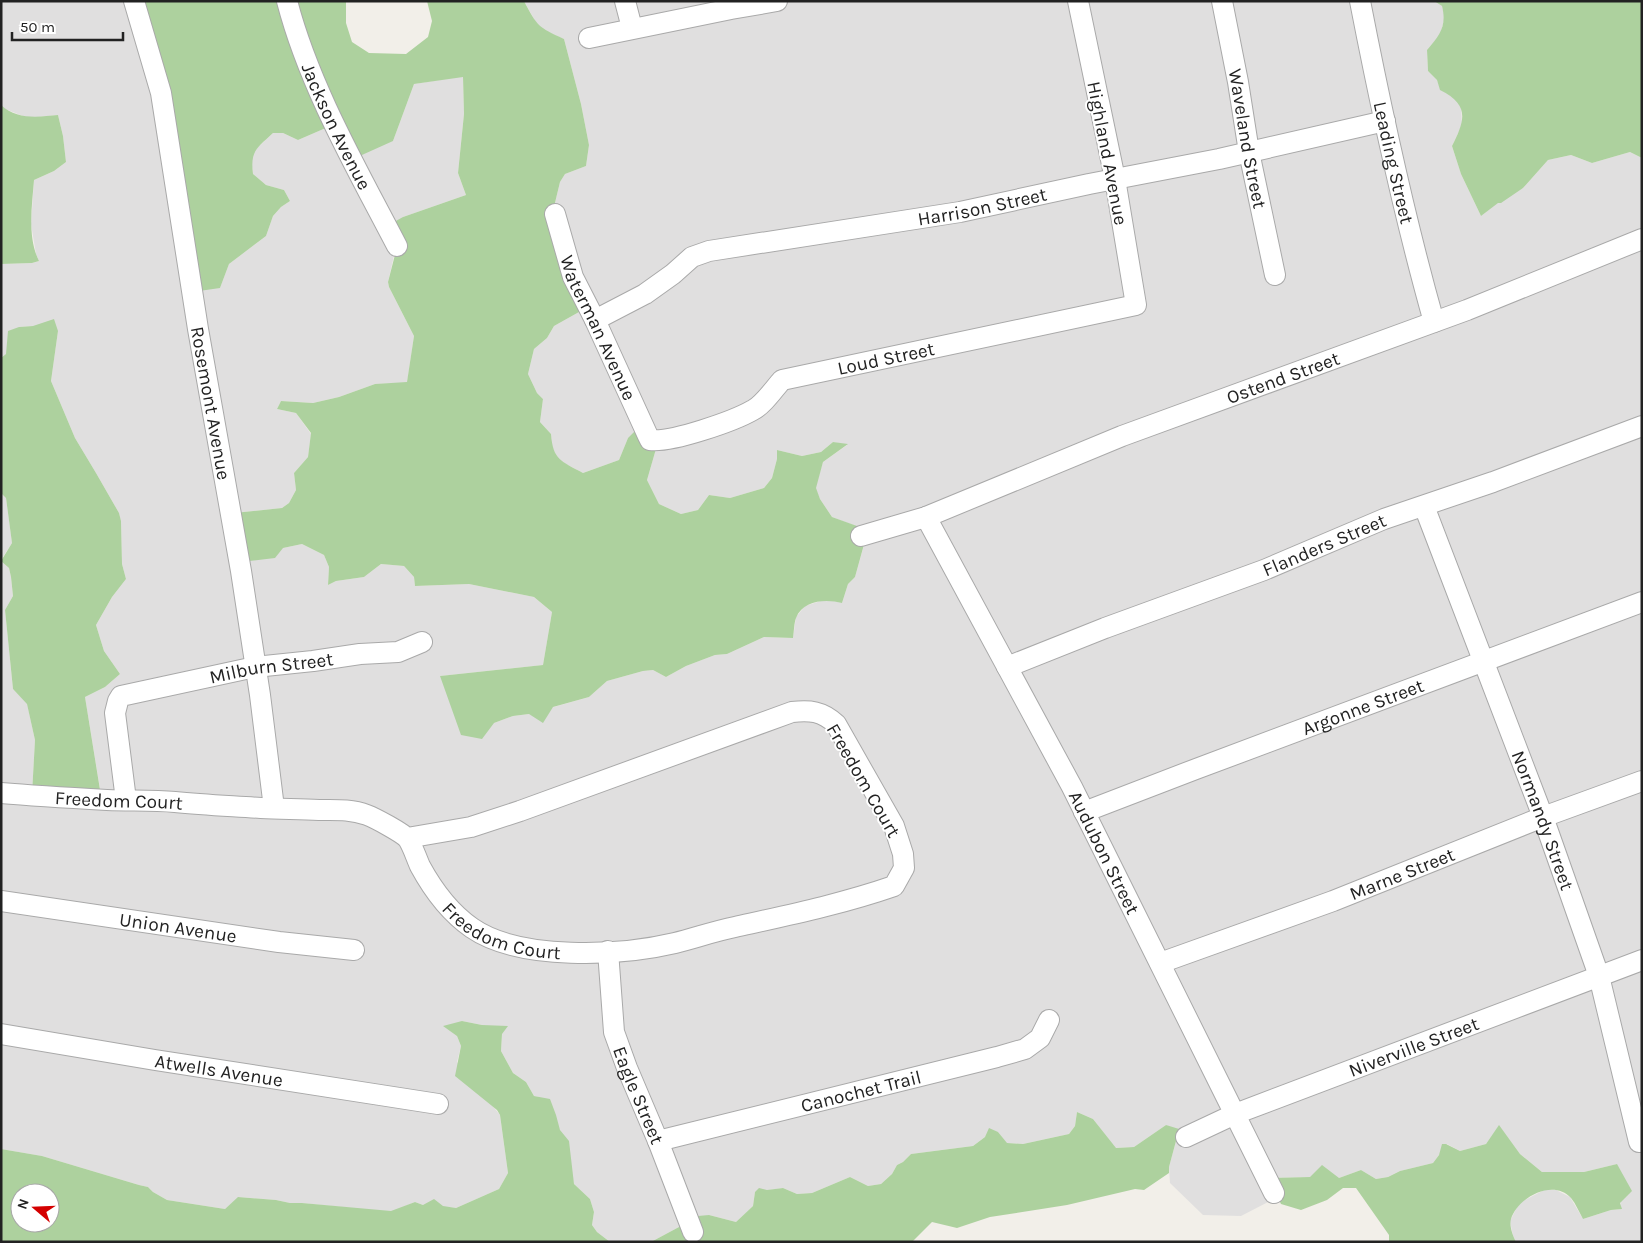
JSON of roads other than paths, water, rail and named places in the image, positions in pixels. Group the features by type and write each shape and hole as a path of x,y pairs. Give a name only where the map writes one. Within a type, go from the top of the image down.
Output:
{"street":[{"name":"Rosemont Avenue","path":"134,1 161,93 200,338 241,571 256,667 274,808"},
{"name":"Jackson Avenue","path":"287,1 295,31 319,90 355,166 397,246"},
{"path":"625,1 632,28"},
{"path":"589,38 632,28 777,1"},
{"name":"Highland Avenue","path":"1078,1 1114,179 1136,305"},
{"name":"Waveland Street","path":"1222,1 1249,152 1275,275"},
{"name":"Leading Street","path":"1360,1 1379,98 1414,251 1434,322"},
{"name":"Harrison Street","path":"595,320 645,294 673,274 692,257 710,251 960,212 1249,152 1385,121"},
{"name":"Waterman Avenue","path":"554,214 574,277 650,440"},
{"name":"Ostend Street","path":"861,536 926,517 1122,436 1434,322 1642,239"},
{"name":"Loud Street","path":"650,440 668,440 718,425 754,410 782,380 1136,305"},
{"name":"Flanders Street","path":"1007,667 1105,628 1264,570 1384,519 1502,479 1642,426"},
{"name":"Normandy Street","path":"1424,506 1543,817 1599,976 1639,1142"},
{"name":"Audubon Street","path":"926,517 1084,812 1274,1193"},
{"name":"Argonne Street","path":"1084,812 1642,602"},
{"name":"Milburn Street","path":"126,800 115,713 121,696 256,667 360,654 398,652 422,642"},
{"name":"Freedom Court","path":"1,793 62,798 347,810 366,815 380,821 407,838 436,894 472,928 486,936 516,946 566,952 608,952 649,948 818,909 894,886 904,868 903,854 894,826 836,724 828,717 809,710 792,712 472,827 407,838"},
{"name":"Marne Street","path":"1160,963 1333,901 1543,817 1642,781"},
{"name":"Union Avenue","path":"1,901 279,942 354,950"},
{"name":"Eagle Street","path":"608,952 614,1032 694,1232"},
{"name":"Niverville Street","path":"1186,1137 1235,1114 1642,960"},
{"name":"Canochet Trail","path":"658,1141 960,1067 1025,1049 1040,1038 1049,1020"},
{"name":"Atwells Avenue","path":"1,1034 438,1104"}]}
